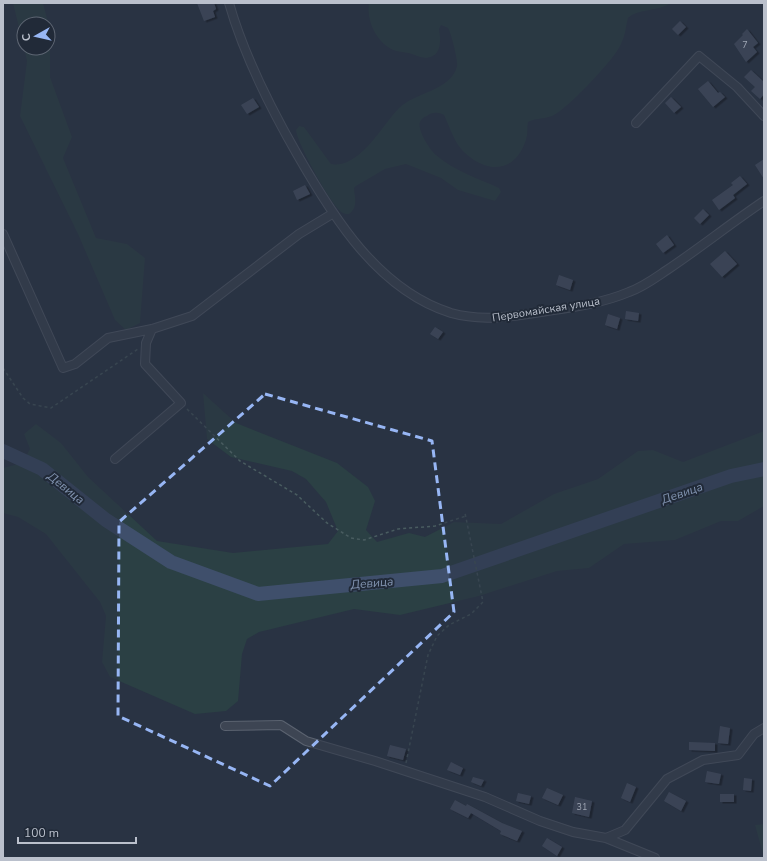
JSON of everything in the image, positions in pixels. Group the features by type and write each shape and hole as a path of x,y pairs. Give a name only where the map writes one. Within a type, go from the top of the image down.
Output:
{"street":[{"name":"Первомайская улица","path":"229,3 247,55 267,99 332,214 379,267 414,295 455,314 499,318 581,306 631,292 685,258 734,220 764,201"},
{"path":"636,122 699,56 737,87 764,116"},
{"path":"3,234 63,368 75,364 108,338 152,329 192,316 299,234 332,214"},
{"path":"116,459 181,403 145,364 146,343 152,329"},
{"path":"225,726 281,725 306,741 485,797 540,821 572,832 606,838 655,858"},
{"path":"606,838 625,830 667,779 703,760 738,755 754,734 764,728"}],"path":[{"path":"3,368 23,398 30,404 51,408 146,343"},
{"path":"181,403 240,461 296,495 327,523 351,538 364,540 398,529 435,526 466,514 483,602 471,614 449,625 437,636 428,655 405,771"}],"highlighted area":[{"path":"265,394 432,441 454,612 270,786 118,716 119,522"}],"green space":[{"path":"13,3 43,3 46,16 16,16"},
{"path":"369,3 671,3 660,8 632,15 628,18 624,36 619,48 608,63 578,96 559,112 546,118 528,122 527,138 522,150 509,164 493,167 475,161 462,150 456,141 444,115 433,113 422,119 420,122 420,130 433,152 450,166 499,188 501,192 495,201 458,190 441,178 406,164 385,169 356,186 354,188 354,209 349,214 346,214 338,209 331,200 316,174 298,137 296,130 299,126 304,127 331,164 342,164 361,153 378,135 392,115 399,108 414,98 448,81 457,66 454,47 448,28 441,25 439,29 440,43 438,51 431,57 424,58 396,51 383,44 374,32 369,17"},
{"path":"26,56 50,56 50,77 72,137 63,158 96,238 127,244 145,258 140,323 126,330 115,320 78,234 20,116 27,61"},
{"path":"203,393 236,423 337,463 368,487 375,501 366,530 377,542 409,533 425,537 454,522 501,524 554,494 598,479 638,451 653,450 683,462 764,431 764,506 738,521 721,521 675,540 624,544 589,568 557,571 479,596 400,615 354,609 259,632 247,639 242,654 238,701 226,711 195,714 110,677 102,662 106,616 100,602 46,534 18,517 3,513 3,468 22,463 30,449 24,434 36,424 61,443 88,477 157,541 233,553 328,544 338,531 326,502 306,479 292,471 231,457 207,439"},
{"path":"764,824 764,858 755,825"}],"building":[{"path":"197,3 214,3 216,9 213,11 215,17 204,21"},
{"path":"680,21 686,27 678,35 672,29"},
{"path":"747,29 758,43 753,47 757,52 746,62 734,44"},
{"path":"751,70 764,82 764,94 760,99 751,91 755,87 744,77"},
{"path":"708,81 718,93 720,92 725,97 713,107 698,89"},
{"path":"671,97 681,107 674,113 665,103"},
{"path":"253,98 259,107 247,114 241,105"},
{"path":"764,159 764,179 755,165"},
{"path":"740,176 747,184 733,195 735,198 719,210 712,200 733,185 731,183"},
{"path":"305,185 310,194 297,200 293,191"},
{"path":"703,209 709,215 700,224 694,218"},
{"path":"667,235 674,245 663,253 656,244"},
{"path":"725,251 737,264 722,277 710,264"},
{"path":"559,275 573,280 570,290 556,285"},
{"path":"626,311 639,313 638,321 625,319"},
{"path":"608,314 620,318 617,329 605,325"},
{"path":"435,327 443,332 438,339 430,334"},
{"path":"720,726 730,728 728,744 718,743"},
{"path":"689,742 715,743 715,751 689,750"},
{"path":"390,745 406,749 403,760 387,756"},
{"path":"451,762 463,768 460,775 447,770"},
{"path":"707,771 721,774 719,784 705,782"},
{"path":"473,777 484,780 481,786 471,782"},
{"path":"744,778 752,779 751,791 743,790"},
{"path":"627,783 636,787 630,802 621,798"},
{"path":"547,788 563,795 558,805 542,798"},
{"path":"669,792 686,801 681,811 664,801"},
{"path":"518,793 531,796 529,804 516,801"},
{"path":"720,794 734,794 734,802 720,802"},
{"path":"575,797 592,801 589,817 572,813"},
{"path":"455,800 466,806 467,804 502,823 522,831 517,841 500,834 501,831 471,813 468,818 450,809"},
{"path":"547,838 562,847 557,856 542,846"}],"waterway":[{"name":"Девица","path":"3,451 42,469 106,520 171,562 258,594 442,576 731,476 764,469"}]}
